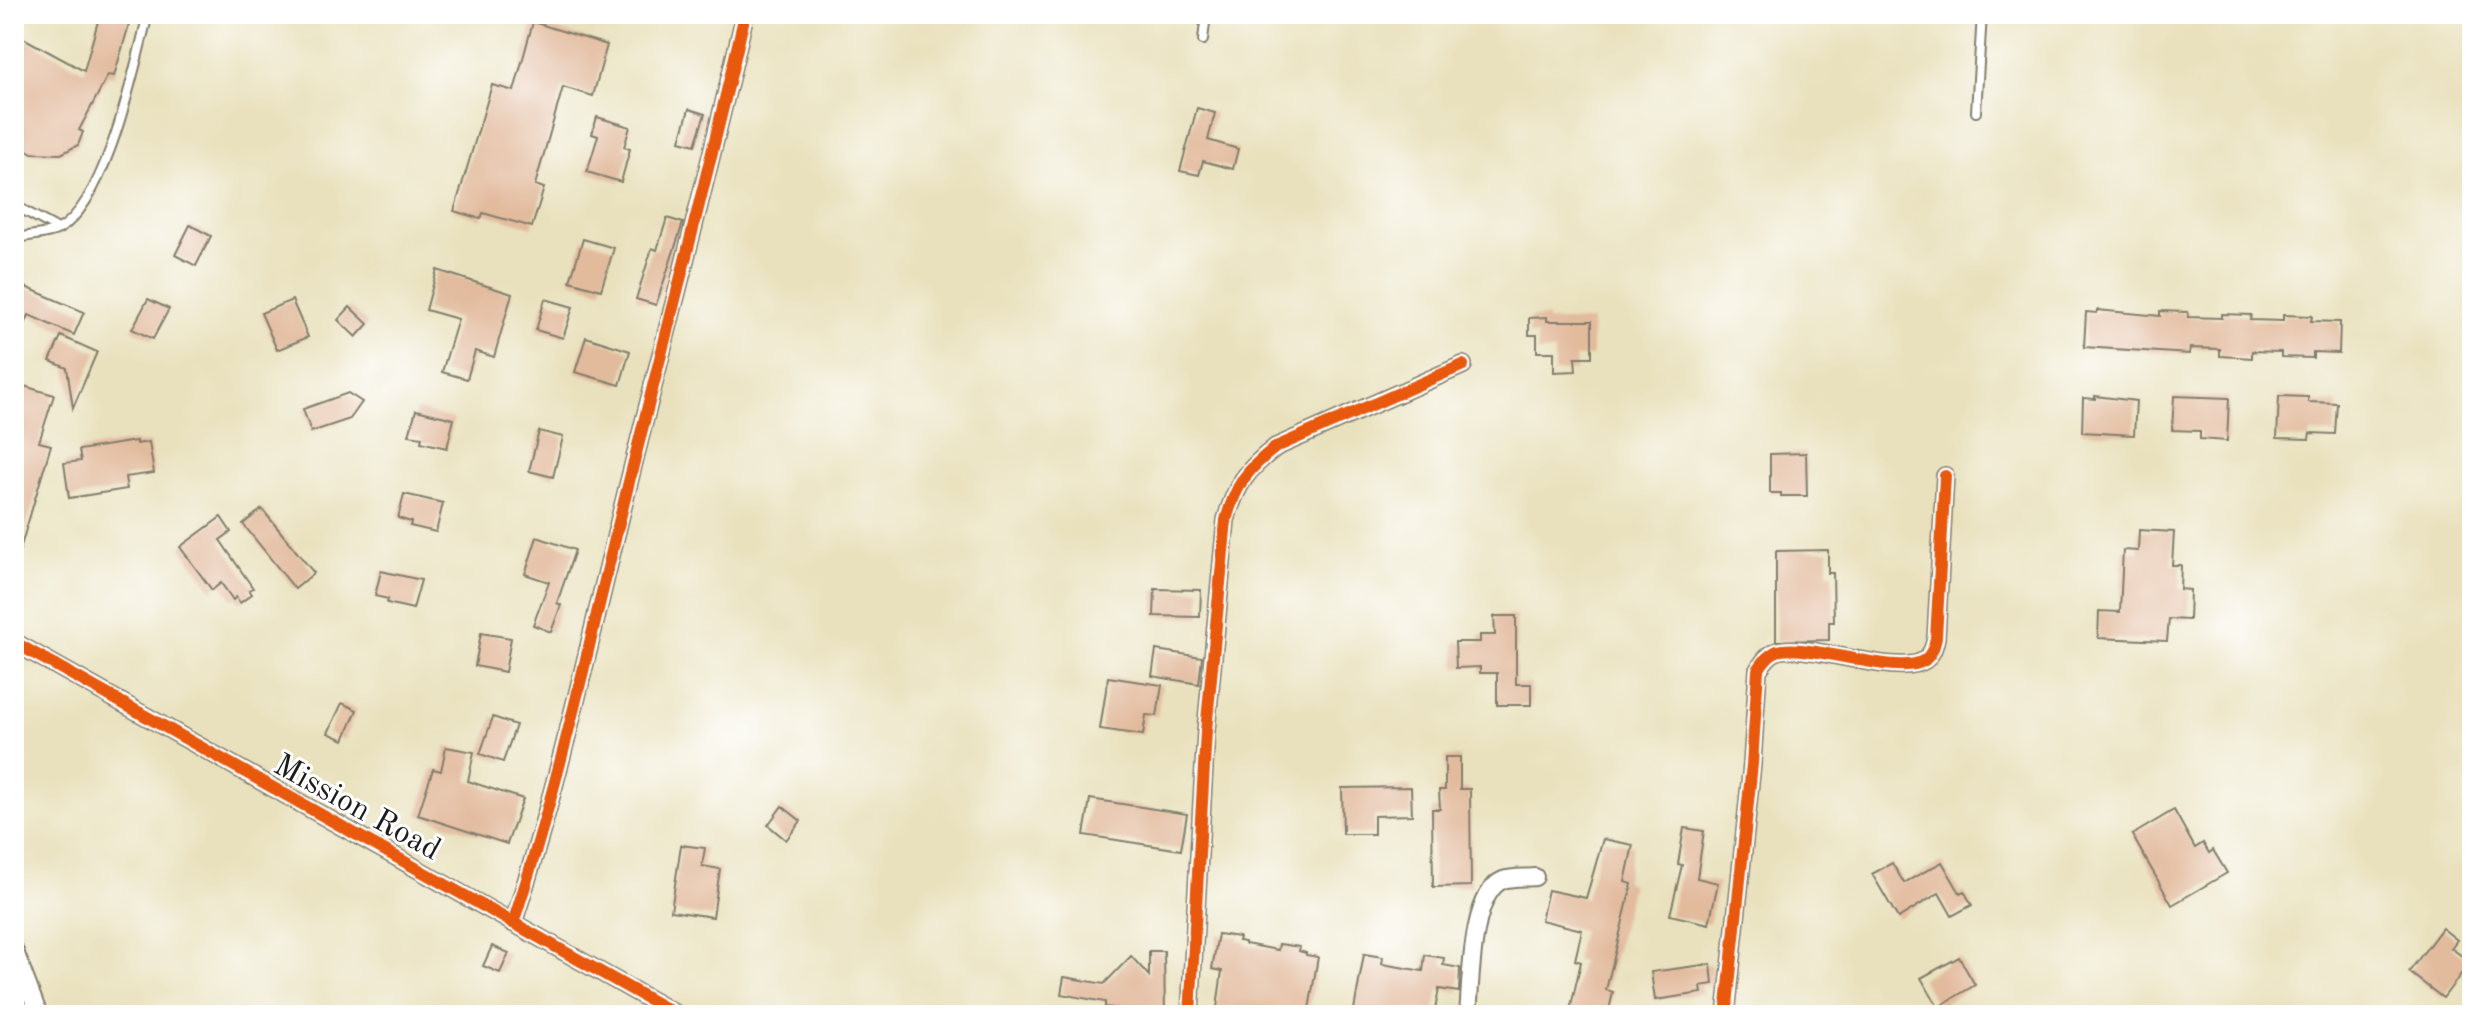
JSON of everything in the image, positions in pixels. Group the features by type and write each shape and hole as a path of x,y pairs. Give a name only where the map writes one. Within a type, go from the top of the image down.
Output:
{"street":[{"path":"513,923 556,779 745,14"},
{"path":"1190,1015 1208,699 1225,534 1235,491 1253,465 1276,447 1463,365"},
{"path":"1726,1015 1752,764 1758,670 1765,659 1776,651 1793,650 1885,664 1914,664 1933,652 1945,476"},
{"name":"Mission Road","path":"14,642 677,1015"},
{"path":"1468,1015 1479,913 1489,893 1503,881 1535,877"},
{"path":"14,949 39,1015"}],"lane":[{"path":"14,241 59,230 82,209 120,127 148,14"},
{"path":"1203,40 1206,14"},
{"path":"1976,112 1982,14"},
{"path":"14,205 59,230"}],"building":[{"path":"100,14 131,18 114,76 108,75 79,130 83,132 78,145 61,154 32,153 14,142 14,33 84,71"},
{"path":"533,22 607,45 593,96 563,87 535,185 544,188 532,227 483,213 481,219 454,211 492,85 514,91"},
{"path":"1197,108 1215,113 1208,140 1238,149 1233,169 1203,161 1199,175 1180,171"},
{"path":"689,109 705,114 695,145 680,141"},
{"path":"597,117 630,127 624,147 630,149 621,182 587,172 598,136 592,134"},
{"path":"667,218 683,223 656,305 636,299 652,248 657,250"},
{"path":"190,225 211,236 196,266 175,255"},
{"path":"583,239 614,248 601,290 570,281"},
{"path":"437,270 512,294 494,357 475,351 467,379 442,372 458,319 426,310"},
{"path":"14,282 84,312 74,335 29,315 14,350"},
{"path":"148,299 169,309 153,339 132,329"},
{"path":"545,299 573,307 563,338 536,330"},
{"path":"292,300 308,337 277,350 261,313"},
{"path":"350,307 368,324 356,337 338,320"},
{"path":"2097,310 2160,316 2160,311 2188,312 2188,317 2251,315 2250,320 2283,321 2283,315 2312,316 2311,321 2340,322 2339,353 2313,352 2313,358 2281,357 2281,352 2252,351 2252,358 2220,356 2220,349 2190,348 2189,354 2084,347 2086,312 2097,313"},
{"path":"1547,317 1547,321 1592,321 1592,357 1575,357 1576,371 1554,372 1554,352 1537,352 1537,335 1529,335 1529,318"},
{"path":"61,336 97,352 73,408 67,368 50,361"},
{"path":"586,337 630,351 620,385 575,372"},
{"path":"17,384 54,395 39,442 51,445 18,556 14,556 14,394"},
{"path":"348,393 362,402 350,419 311,432 303,409"},
{"path":"2095,396 2136,401 2134,435 2082,432 2083,398 2095,399"},
{"path":"2174,396 2229,398 2227,441 2200,439 2200,431 2172,430"},
{"path":"2279,396 2308,397 2308,402 2337,403 2335,434 2310,433 2309,439 2277,438"},
{"path":"416,410 454,419 447,448 421,442 422,437 409,435"},
{"path":"539,431 563,437 553,477 529,471"},
{"path":"136,441 136,444 149,442 154,473 125,477 127,489 69,498 64,463 81,461 79,450"},
{"path":"1806,453 1807,496 1770,493 1770,454"},
{"path":"404,494 443,503 436,532 410,526 411,522 398,518"},
{"path":"262,509 314,573 295,589 243,524"},
{"path":"221,517 231,532 220,540 253,588 249,590 252,594 240,603 236,597 233,600 221,583 212,590 180,547"},
{"path":"2139,530 2174,532 2172,565 2181,565 2180,589 2190,590 2189,620 2169,619 2167,641 2098,638 2099,611 2120,612 2123,550 2138,551"},
{"path":"537,537 575,550 551,632 533,625 549,582 525,574"},
{"path":"1828,550 1828,573 1833,573 1834,622 1829,622 1829,640 1776,641 1776,551"},
{"path":"381,571 421,580 413,609 387,603 388,599 375,596"},
{"path":"1155,589 1201,590 1200,617 1154,616"},
{"path":"1494,616 1516,616 1516,684 1531,684 1531,705 1497,705 1497,673 1480,673 1480,667 1456,668 1455,642 1480,642 1480,635 1495,635"},
{"path":"481,633 511,638 505,672 475,666"},
{"path":"1156,650 1202,657 1199,684 1152,676"},
{"path":"1108,677 1162,685 1157,716 1146,715 1143,735 1100,729"},
{"path":"342,703 357,710 344,740 328,733"},
{"path":"493,717 516,725 503,762 480,754"},
{"path":"446,747 474,752 468,781 523,799 507,844 418,815 433,769 441,771"},
{"path":"1445,757 1460,757 1460,789 1470,789 1471,886 1433,887 1432,809 1440,809 1439,790 1445,790"},
{"path":"1411,787 1412,815 1374,816 1374,834 1343,834 1342,788"},
{"path":"1090,799 1187,814 1181,850 1084,835"},
{"path":"782,806 801,821 786,840 768,825"},
{"path":"2174,810 2195,848 2203,843 2209,853 2213,850 2227,873 2172,905 2132,835"},
{"path":"1684,828 1704,831 1697,878 1718,883 1709,924 1670,915 1682,865 1678,864"},
{"path":"1603,839 1633,845 1625,882 1632,884 1606,990 1613,992 1608,1015 1569,1015 1581,962 1575,960 1582,930 1541,920 1548,890 1586,898"},
{"path":"681,845 705,848 702,866 720,869 713,917 671,911"},
{"path":"1942,862 1960,893 1964,891 1972,905 1952,916 1939,893 1898,918 1872,874 1892,863 1904,883"},
{"path":"2442,928 2457,940 2451,948 2470,962 2443,998 2409,972"},
{"path":"1218,934 1239,937 1238,941 1245,944 1278,950 1279,944 1300,947 1299,951 1306,955 1318,957 1308,1015 1246,1011 1245,1015 1216,1015 1222,971 1212,969"},
{"path":"492,946 509,953 500,973 483,966"},
{"path":"1149,951 1164,951 1165,1015 1121,1015 1121,1009 1105,1007 1105,1002 1061,994 1064,977 1104,984 1131,956 1149,976"},
{"path":"1364,954 1383,957 1382,964 1423,971 1425,955 1444,958 1443,965 1460,968 1459,992 1439,989 1434,1015 1353,1015"},
{"path":"1959,957 1975,985 1938,1007 1921,978"},
{"path":"1711,964 1713,984 1701,986 1702,993 1655,1000 1651,972"}],"cycle path":[{"path":"513,923 573,714 745,14"},
{"path":"1190,1015 1206,731 1226,520 1234,497 1250,471 1276,447 1463,365"},
{"path":"1726,1015 1752,764 1758,670 1772,654 1788,649 1894,665 1912,665 1927,658 1936,638 1945,476"},
{"path":"14,642 677,1015"}]}
